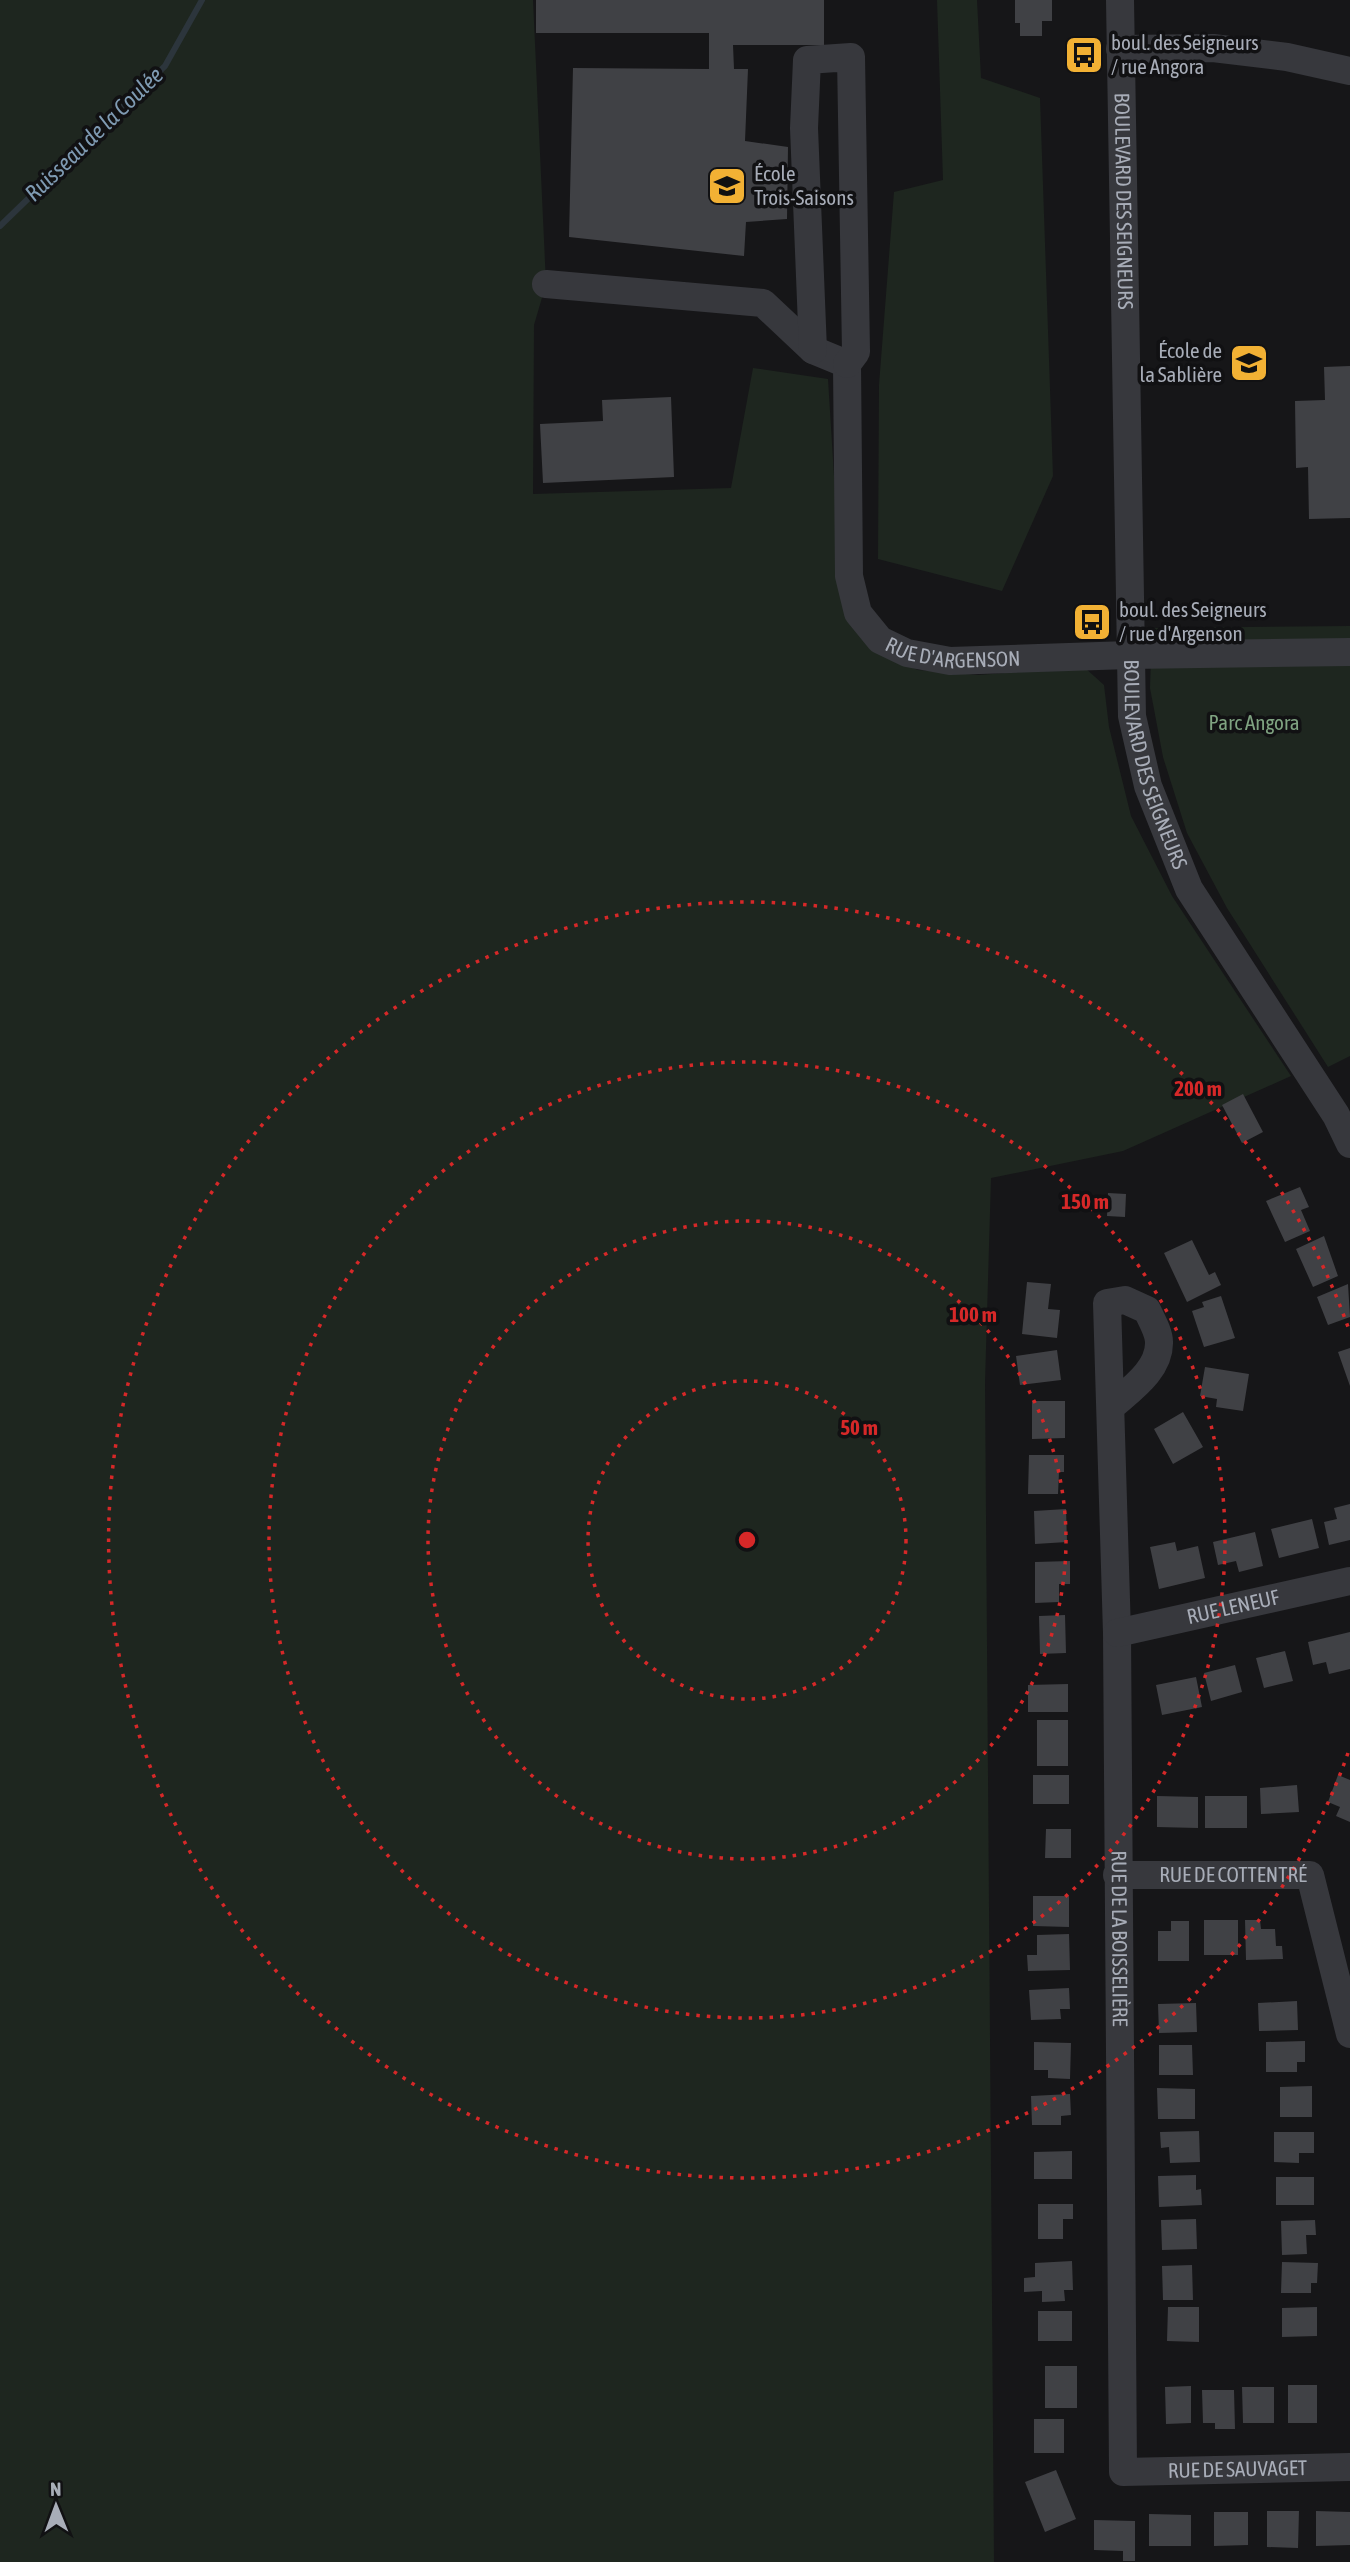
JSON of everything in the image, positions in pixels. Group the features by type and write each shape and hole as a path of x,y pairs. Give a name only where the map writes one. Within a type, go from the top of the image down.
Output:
{"street":[{"name":"BOULEVARD DES SEIGNEURS","path":"1120,0 1132,716 1148,786 1189,889 1336,1115 1350,1144"},
{"path":"1120,49 1213,48 1287,57 1350,71"},
{"name":"RUE D'ARGENSON","path":"813,350 804,128 807,60 851,57 856,352 848,364 849,576 858,613 880,640 907,653 950,661 1129,654 1350,652"},
{"path":"546,284 763,303 813,350 848,364"},
{"name":"RUE DE LA BOISSELIÈRE","path":"1111,1407 1117,1633 1124,2472"},
{"name":"RUE LENEUF","path":"1117,1633 1350,1581"},
{"name":"RUE DE COTTENTRÉ","path":"1117,1875 1310,1875 1350,2034"},
{"name":"RUE DE SAUVAGET","path":"1124,2472 1350,2467"}],"green space":[{"path":"0,0 533,0 546,284 534,325 533,494 731,488 753,368 828,379 841,589 879,653 918,670 978,675 1084,667 1104,685 1109,727 1131,816 1172,896 1291,1076 1123,1151 991,1178 985,1383 994,2562 0,2562"},
{"path":"937,0 977,0 981,78 1040,98 1053,476 1002,591 878,559 879,385 894,192 943,180"},
{"name":"Parc Angora","path":"1350,626 1350,1056 1328,1067 1227,908 1187,833 1163,757 1150,688 1152,628"}],"building":[{"path":"536,0 824,0 824,45 733,45 734,69 748,69 745,141 788,147 787,219 746,222 744,256 569,237 573,68 709,69 709,33 536,33"},
{"path":"1015,0 1052,0 1052,21 1042,21 1042,36 1020,36 1020,23 1015,23"},
{"path":"1350,366 1350,518 1309,519 1308,467 1296,468 1295,401 1325,400 1324,367"},
{"path":"671,397 674,477 543,483 540,424 603,421 602,400"},
{"path":"1243,1094 1263,1132 1242,1143 1222,1105"},
{"path":"1300,1187 1309,1207 1301,1210 1310,1231 1285,1242 1266,1201"},
{"path":"1108,1193 1126,1194 1125,1217 1107,1216"},
{"path":"1324,1236 1338,1276 1313,1287 1296,1249"},
{"path":"1192,1240 1209,1275 1215,1272 1221,1285 1187,1302 1164,1253"},
{"path":"1027,1282 1051,1284 1048,1309 1060,1310 1057,1338 1022,1334"},
{"path":"1348,1284 1350,1317 1328,1325 1317,1297"},
{"path":"1221,1296 1235,1338 1204,1347 1192,1311 1204,1307 1202,1302"},
{"path":"1350,1348 1350,1386 1338,1352"},
{"path":"1057,1350 1061,1380 1020,1385 1016,1356"},
{"path":"1205,1367 1249,1374 1243,1411 1216,1407 1217,1399 1200,1396"},
{"path":"1032,1401 1065,1401 1065,1438 1032,1439"},
{"path":"1183,1412 1203,1447 1173,1464 1154,1429"},
{"path":"1029,1455 1064,1455 1064,1472 1059,1472 1058,1494 1028,1494"},
{"path":"1350,1504 1350,1540 1329,1545 1324,1522 1337,1519 1334,1508"},
{"path":"1066,1509 1067,1542 1035,1544 1034,1511"},
{"path":"1312,1519 1319,1548 1279,1558 1271,1529"},
{"path":"1255,1532 1263,1566 1239,1572 1236,1561 1218,1565 1213,1542"},
{"path":"1175,1542 1177,1551 1198,1546 1205,1578 1159,1589 1150,1547"},
{"path":"1070,1561 1070,1584 1059,1584 1059,1602 1035,1603 1035,1562"},
{"path":"1065,1615 1066,1653 1040,1654 1039,1616"},
{"path":"1350,1632 1350,1669 1329,1674 1326,1662 1313,1665 1308,1642"},
{"path":"1285,1651 1293,1681 1264,1688 1256,1658"},
{"path":"1235,1665 1242,1692 1211,1701 1204,1673"},
{"path":"1196,1677 1202,1707 1162,1715 1156,1685"},
{"path":"1068,1684 1068,1712 1028,1712 1028,1685"},
{"path":"1037,1720 1068,1720 1068,1766 1037,1766"},
{"path":"1033,1775 1069,1775 1069,1804 1033,1804"},
{"path":"1338,1775 1350,1780 1350,1822 1336,1816 1340,1807 1328,1802"},
{"path":"1297,1785 1299,1812 1261,1814 1260,1788"},
{"path":"1157,1796 1198,1797 1198,1828 1157,1827"},
{"path":"1205,1796 1247,1796 1247,1828 1205,1828"},
{"path":"1046,1829 1071,1829 1071,1858 1045,1858"},
{"path":"1033,1896 1069,1896 1069,1927 1033,1926"},
{"path":"1204,1920 1238,1920 1238,1955 1204,1955"},
{"path":"1245,1920 1260,1920 1261,1929 1275,1929 1276,1946 1282,1946 1283,1959 1246,1960"},
{"path":"1171,1921 1189,1921 1189,1961 1158,1961 1158,1931 1171,1931"},
{"path":"1069,1934 1070,1970 1028,1971 1027,1955 1037,1955 1037,1935"},
{"path":"1069,1988 1070,2009 1060,2009 1061,2019 1031,2020 1029,1990"},
{"path":"1297,2001 1298,2030 1259,2031 1258,2003"},
{"path":"1196,2003 1197,2032 1159,2033 1158,2004"},
{"path":"1305,2041 1305,2062 1297,2062 1297,2072 1266,2072 1266,2042"},
{"path":"1034,2042 1071,2043 1070,2079 1048,2078 1048,2070 1034,2070"},
{"path":"1159,2045 1192,2045 1193,2075 1159,2075"},
{"path":"1312,2086 1312,2117 1280,2117 1280,2087"},
{"path":"1157,2088 1195,2089 1195,2119 1158,2119"},
{"path":"1070,2094 1071,2115 1061,2116 1061,2125 1032,2125 1031,2096"},
{"path":"1199,2131 1200,2162 1170,2163 1169,2147 1161,2148 1160,2132"},
{"path":"1274,2132 1314,2132 1314,2153 1299,2153 1299,2163 1274,2162"},
{"path":"1072,2151 1072,2179 1034,2179 1034,2152"},
{"path":"1196,2175 1196,2190 1201,2189 1202,2205 1159,2207 1158,2176"},
{"path":"1276,2177 1314,2177 1314,2205 1276,2205"},
{"path":"1038,2204 1073,2204 1073,2219 1063,2219 1063,2239 1038,2239"},
{"path":"1196,2219 1197,2249 1162,2250 1161,2220"},
{"path":"1315,2220 1316,2235 1306,2235 1307,2254 1282,2255 1281,2221"},
{"path":"1072,2261 1073,2290 1064,2290 1065,2301 1042,2302 1042,2291 1024,2292 1024,2278 1035,2277 1035,2263"},
{"path":"1282,2262 1318,2263 1317,2283 1311,2283 1311,2293 1281,2293"},
{"path":"1192,2265 1193,2300 1163,2300 1162,2266"},
{"path":"1168,2307 1199,2307 1199,2342 1167,2341"},
{"path":"1317,2307 1317,2336 1282,2337 1282,2308"},
{"path":"1038,2311 1072,2311 1072,2341 1038,2341"},
{"path":"1045,2366 1077,2366 1077,2408 1045,2408"},
{"path":"1288,2385 1317,2385 1317,2423 1288,2423"},
{"path":"1191,2386 1191,2423 1166,2424 1165,2387"},
{"path":"1242,2387 1274,2387 1274,2423 1243,2423"},
{"path":"1202,2390 1234,2390 1235,2429 1215,2429 1215,2423 1203,2423"},
{"path":"1034,2419 1064,2419 1064,2453 1034,2453"},
{"path":"1056,2470 1076,2519 1045,2532 1025,2482"},
{"path":"1267,2511 1299,2511 1298,2548 1267,2547"},
{"path":"1316,2511 1350,2512 1350,2545 1316,2546"},
{"path":"1214,2512 1248,2512 1248,2545 1214,2546"},
{"path":"1149,2514 1191,2515 1191,2546 1149,2546"},
{"path":"1094,2520 1135,2521 1135,2561 1123,2561 1123,2551 1094,2550"}],"waterway":[{"name":"Ruisseau de la Coulée","path":"0,226 165,66 202,0"}],"place":[{"name":"boul. des Seigneurs / rue Angora","path":"1084,55"},
{"name":"École Trois-Saisons","path":"727,186"},
{"name":"École de la Sablière","path":"1249,363"},
{"name":"boul. des Seigneurs / rue d'Argenson","path":"1092,622"}]}
